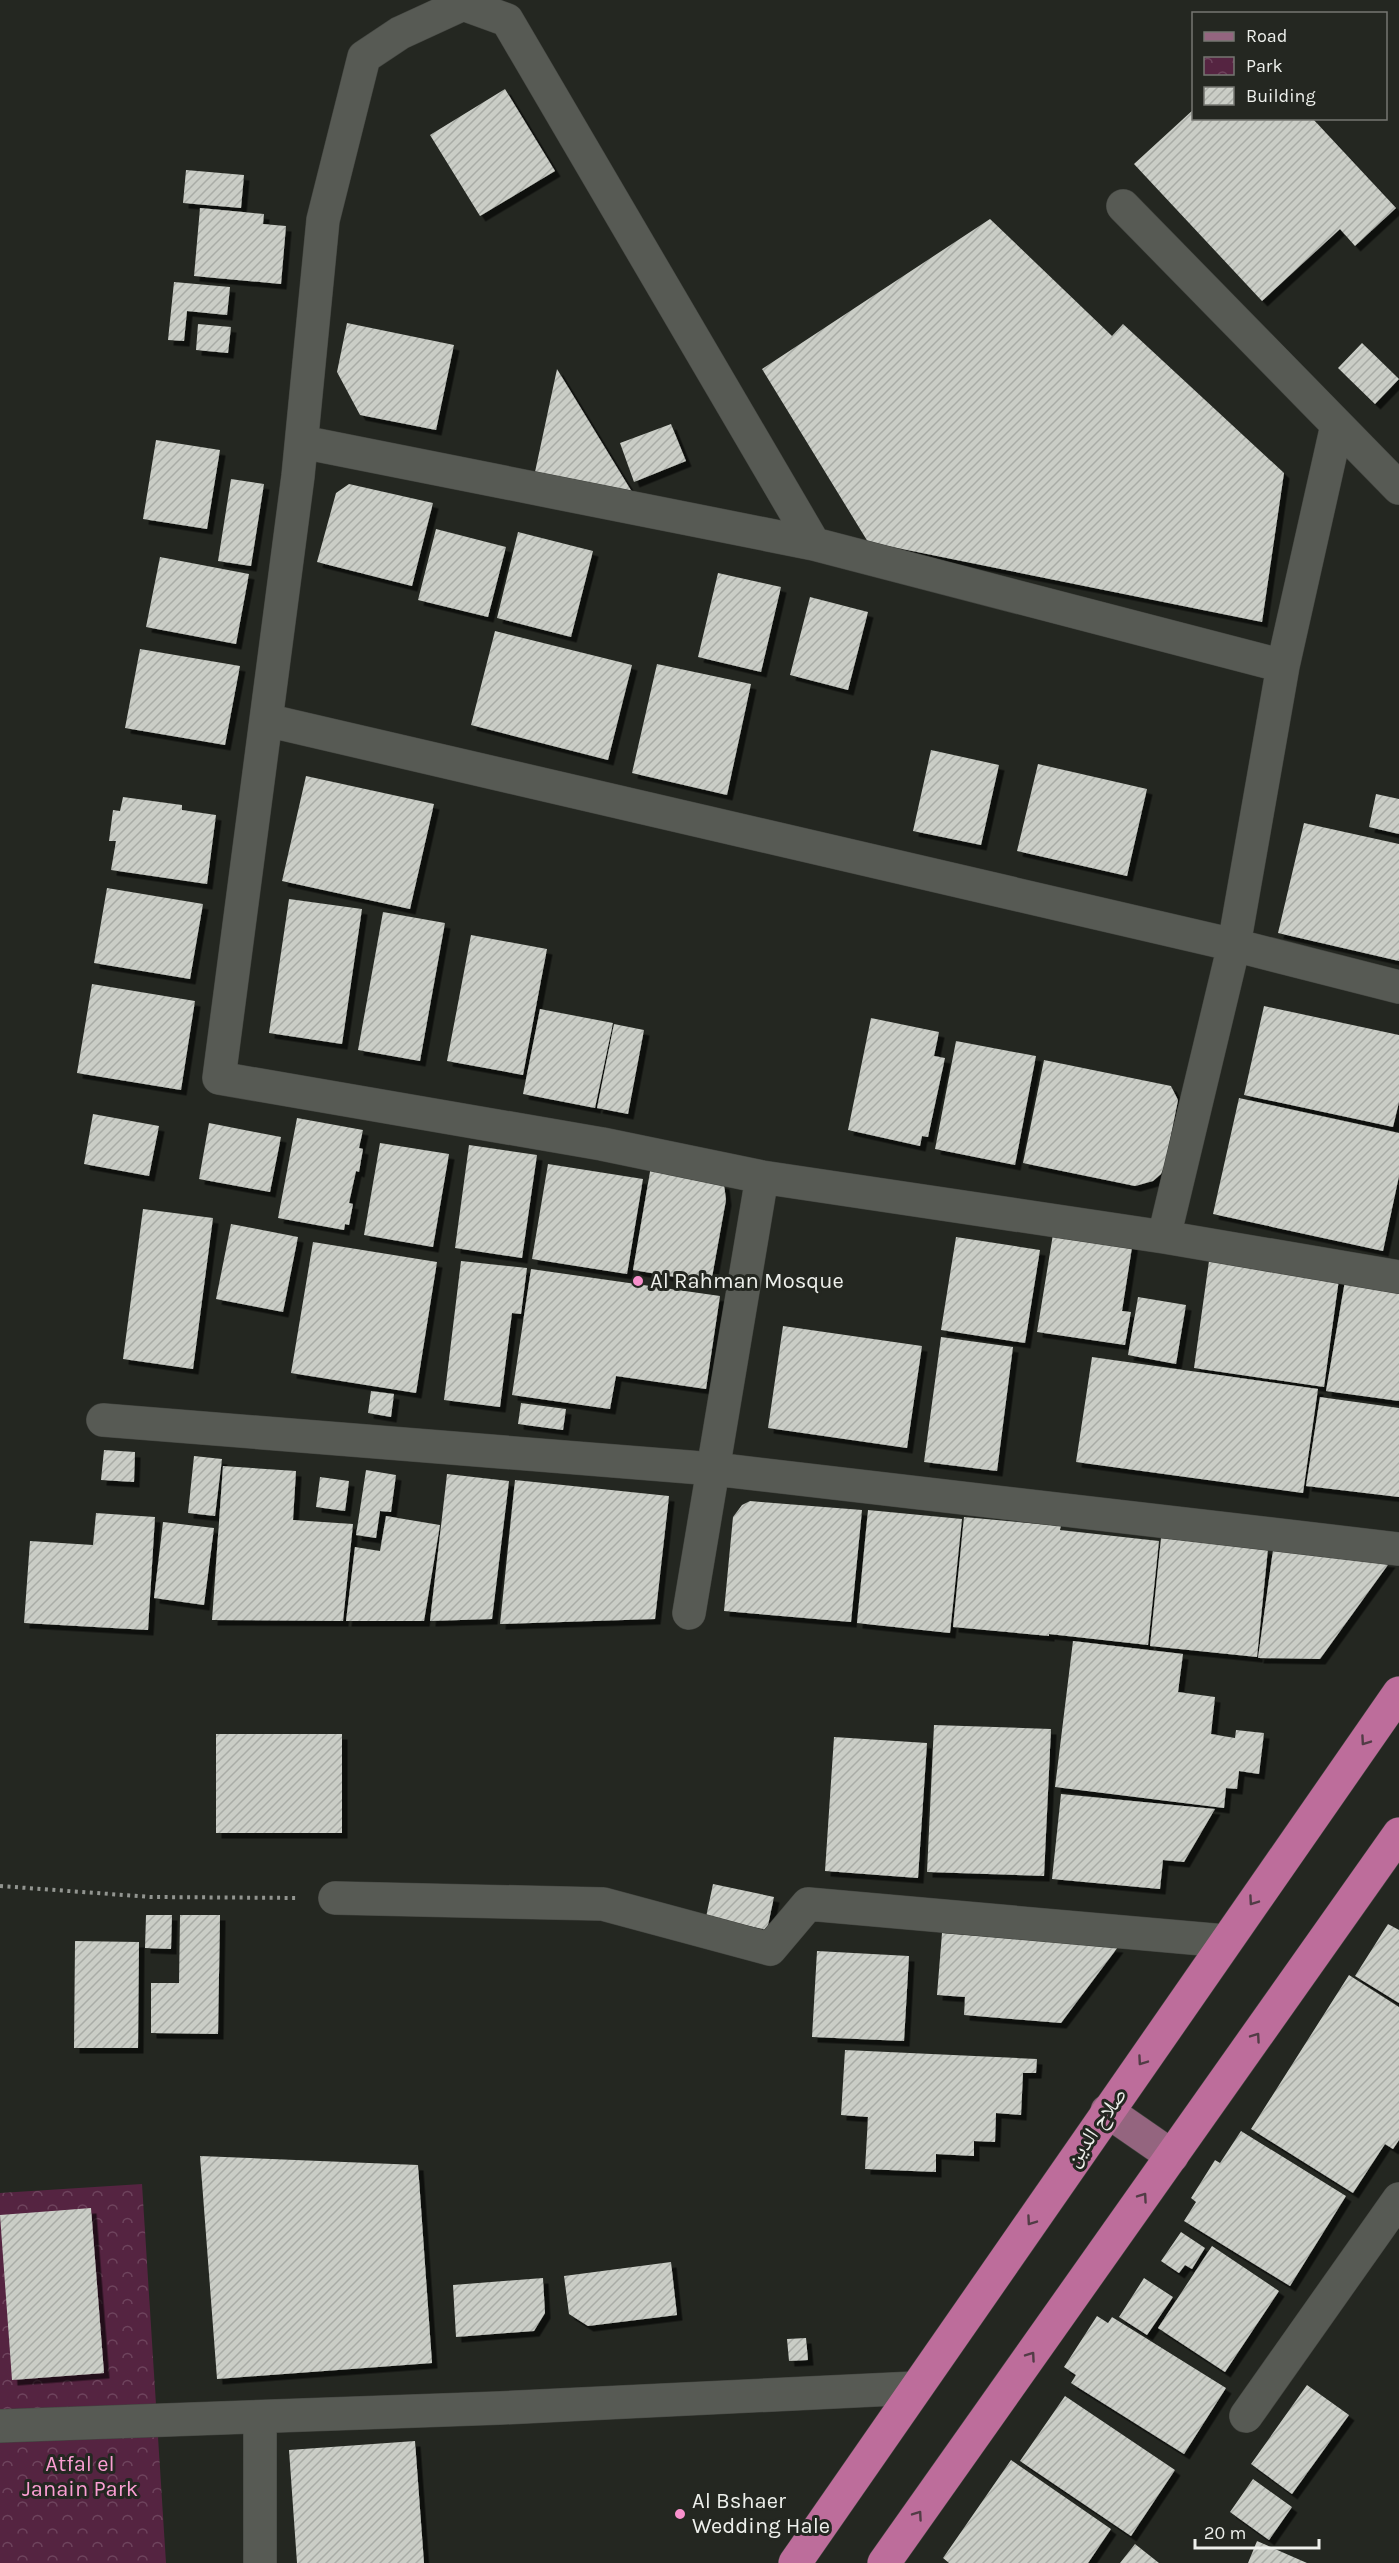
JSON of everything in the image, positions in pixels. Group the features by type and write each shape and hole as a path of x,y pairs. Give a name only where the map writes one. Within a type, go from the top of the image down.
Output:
{"highway":[{"name":"صلاح الدين","path":"795,2563 1399,1693"},
{"path":"884,2563 1399,1834"}],"main road":[{"path":"1107,2111 1172,2156"}],"street":[{"path":"814,544 507,20 463,4 400,33 363,57 323,220 302,442 219,1078 590,1142 762,1176 1164,1237 1399,1277"},
{"path":"1123,206 1399,488"},
{"path":"1164,1237 1234,945 1283,666 1337,425"},
{"path":"302,442 814,544 1283,666"},
{"path":"266,720 1234,945 1399,987"},
{"path":"689,1613 762,1176"},
{"path":"103,1420 714,1469 1399,1549"},
{"path":"335,1898 603,1905 770,1949 808,1904 1225,1941"},
{"path":"1246,2416 1399,2199"},
{"path":"0,2426 500,2408 915,2388"},
{"path":"260,2563 261,2417"}],"path":[{"path":"0,1886 151,1897 335,1898"}],"green space":[{"name":"Atfal el Janain Park","path":"142,2184 166,2563 0,2563 0,2193"}],"building":[{"path":"505,89 555,171 480,216 430,135"},
{"path":"1192,111 1192,120 1314,120 1396,208 1355,246 1340,229 1262,301 1134,164"},
{"path":"186,170 244,175 241,208 183,203"},
{"path":"200,208 264,214 263,224 286,226 281,284 194,276"},
{"path":"990,219 1112,336 1123,324 1284,473 1262,622 868,542 762,369"},
{"path":"174,282 230,287 227,315 187,311 184,341 168,340"},
{"path":"347,323 454,345 436,430 360,415 337,372"},
{"path":"198,324 231,327 228,353 196,350"},
{"path":"1362,343 1399,379 1375,404 1338,368"},
{"path":"557,369 632,492 535,472"},
{"path":"671,424 686,461 634,482 620,443"},
{"path":"156,440 220,450 207,529 143,519"},
{"path":"231,479 264,484 251,566 218,561"},
{"path":"349,484 433,503 412,586 317,562 336,493"},
{"path":"436,529 506,547 488,617 418,600"},
{"path":"518,532 593,551 571,637 497,618"},
{"path":"160,557 249,574 236,644 146,627"},
{"path":"718,573 781,587 761,672 698,657"},
{"path":"810,597 868,612 848,690 790,675"},
{"path":"495,631 632,665 608,760 471,725"},
{"path":"140,649 240,666 225,745 125,728"},
{"path":"657,664 751,684 727,795 632,773"},
{"path":"931,750 999,765 981,845 913,831"},
{"path":"1038,764 1147,789 1127,876 1017,851"},
{"path":"306,776 434,804 410,909 282,881"},
{"path":"1376,794 1399,799 1399,834 1369,827"},
{"path":"123,797 182,805 182,810 216,815 207,884 111,870 116,841 109,841 113,810 120,811"},
{"path":"1304,823 1399,844 1399,961 1278,933"},
{"path":"107,888 203,904 190,979 94,963"},
{"path":"289,899 362,909 342,1044 269,1033"},
{"path":"383,912 445,923 420,1061 358,1050"},
{"path":"471,935 547,949 523,1075 447,1061"},
{"path":"92,984 195,1001 181,1090 77,1073"},
{"path":"1264,1006 1399,1035 1399,1102 1393,1127 1244,1095"},
{"path":"540,1009 613,1023 595,1108 523,1094"},
{"path":"871,1018 939,1032 934,1056 945,1058 928,1137 922,1136 920,1146 848,1130"},
{"path":"614,1024 644,1030 628,1114 597,1108"},
{"path":"956,1041 1036,1056 1015,1165 935,1149"},
{"path":"1044,1060 1171,1086 1178,1100 1165,1165 1161,1174 1153,1181 1135,1186 1023,1163"},
{"path":"1239,1098 1399,1133 1399,1176 1383,1251 1213,1214"},
{"path":"93,1114 159,1126 149,1176 84,1164"},
{"path":"297,1118 363,1130 359,1148 363,1149 359,1172 356,1171 349,1203 353,1204 349,1225 345,1224 344,1230 278,1218"},
{"path":"209,1123 281,1137 270,1192 199,1179"},
{"path":"380,1143 449,1154 433,1247 364,1235"},
{"path":"469,1145 537,1155 522,1258 455,1248"},
{"path":"548,1164 643,1179 627,1274 532,1259"},
{"path":"651,1166 724,1184 726,1200 711,1283 633,1270"},
{"path":"143,1209 213,1218 193,1369 123,1359"},
{"path":"231,1224 298,1237 283,1312 216,1299"},
{"path":"1054,1228 1133,1241 1122,1311 1131,1312 1125,1345 1037,1332"},
{"path":"956,1237 1040,1250 1025,1343 941,1330"},
{"path":"313,1242 437,1262 416,1393 291,1373"},
{"path":"461,1261 527,1268 521,1314 512,1313 500,1407 444,1400"},
{"path":"1209,1261 1339,1279 1324,1387 1194,1368"},
{"path":"531,1269 720,1296 706,1389 616,1376 610,1409 512,1395"},
{"path":"1345,1281 1399,1290 1399,1401 1326,1391"},
{"path":"1138,1297 1186,1305 1176,1364 1128,1355"},
{"path":"783,1326 922,1346 907,1448 768,1428"},
{"path":"941,1337 1013,1347 997,1471 924,1462"},
{"path":"1092,1357 1318,1389 1303,1493 1076,1462"},
{"path":"371,1391 394,1394 391,1417 368,1413"},
{"path":"1320,1397 1399,1408 1399,1497 1306,1486"},
{"path":"521,1403 566,1409 563,1430 518,1424"},
{"path":"104,1450 135,1452 134,1482 101,1480"},
{"path":"194,1456 222,1459 215,1516 188,1513"},
{"path":"223,1466 296,1471 293,1520 353,1524 343,1621 212,1620"},
{"path":"366,1470 396,1475 391,1512 380,1511 376,1538 356,1535"},
{"path":"447,1474 509,1481 492,1619 430,1621"},
{"path":"320,1477 349,1481 345,1511 316,1507"},
{"path":"515,1480 669,1496 655,1619 500,1624"},
{"path":"750,1501 862,1510 851,1622 724,1611 733,1517 742,1505"},
{"path":"868,1510 962,1519 950,1633 857,1623"},
{"path":"96,1513 155,1517 148,1630 24,1623 30,1541 93,1545"},
{"path":"386,1516 440,1525 424,1621 346,1621 355,1547 380,1551"},
{"path":"964,1517 1061,1526 1060,1530 1159,1541 1148,1645 1049,1634 1049,1636 953,1627"},
{"path":"163,1522 214,1528 204,1605 154,1598"},
{"path":"1161,1538 1268,1549 1257,1657 1150,1646"},
{"path":"1273,1550 1390,1562 1320,1659 1258,1658"},
{"path":"1073,1641 1183,1654 1178,1692 1215,1697 1211,1734 1235,1738 1236,1730 1264,1733 1259,1774 1239,1771 1237,1789 1226,1788 1224,1808 1055,1787"},
{"path":"934,1725 1051,1729 1044,1876 927,1872"},
{"path":"216,1734 342,1734 342,1833 216,1833"},
{"path":"834,1737 927,1743 918,1878 825,1871"},
{"path":"1061,1794 1215,1809 1184,1862 1163,1860 1160,1889 1052,1879"},
{"path":"713,1884 774,1897 767,1930 706,1917"},
{"path":"146,1915 172,1915 171,1949 145,1948"},
{"path":"180,1915 220,1915 218,2034 151,2033 151,1983 179,1983"},
{"path":"1388,1924 1399,1930 1399,2003 1355,1976"},
{"path":"942,1933 1118,1947 1061,2023 964,2015 965,1997 937,1995"},
{"path":"75,1941 139,1942 138,2048 74,2048"},
{"path":"817,1951 909,1956 904,2041 812,2037"},
{"path":"1349,1975 1399,2007 1399,2140 1393,2149 1385,2144 1353,2193 1251,2129"},
{"path":"845,2050 1037,2059 1036,2073 1023,2073 1021,2115 996,2113 995,2142 974,2141 974,2156 936,2154 936,2172 865,2169 868,2117 841,2115"},
{"path":"1241,2131 1346,2196 1290,2286 1184,2221 1196,2202 1191,2198 1215,2160 1220,2163"},
{"path":"200,2156 418,2165 432,2363 217,2379"},
{"path":"91,2208 104,2373 12,2380 0,2215"},
{"path":"1181,2232 1205,2248 1192,2269 1185,2265 1179,2273 1161,2261"},
{"path":"1212,2246 1279,2291 1225,2372 1158,2328"},
{"path":"671,2262 677,2315 588,2326 569,2314 564,2276"},
{"path":"543,2278 545,2313 534,2331 456,2337 453,2285"},
{"path":"1144,2278 1173,2297 1147,2335 1119,2317"},
{"path":"1097,2316 1108,2323 1112,2317 1226,2388 1184,2454 1071,2383 1076,2375 1064,2367"},
{"path":"806,2338 808,2360 789,2361 787,2339"},
{"path":"1307,2385 1349,2415 1292,2494 1251,2464"},
{"path":"1065,2396 1175,2470 1131,2536 1020,2461"},
{"path":"415,2441 424,2563 297,2563 289,2450"},
{"path":"1011,2460 1111,2529 1088,2563 949,2563 943,2558"},
{"path":"1253,2479 1292,2507 1269,2540 1230,2512"},
{"path":"1257,2541 1307,2563 1248,2563"},
{"path":"1135,2544 1159,2563 1120,2563"}],"place":[{"name":"Al Rahman Mosque","path":"638,1281"},
{"name":"Al Bshaer Wedding Hale","path":"680,2514"}]}
